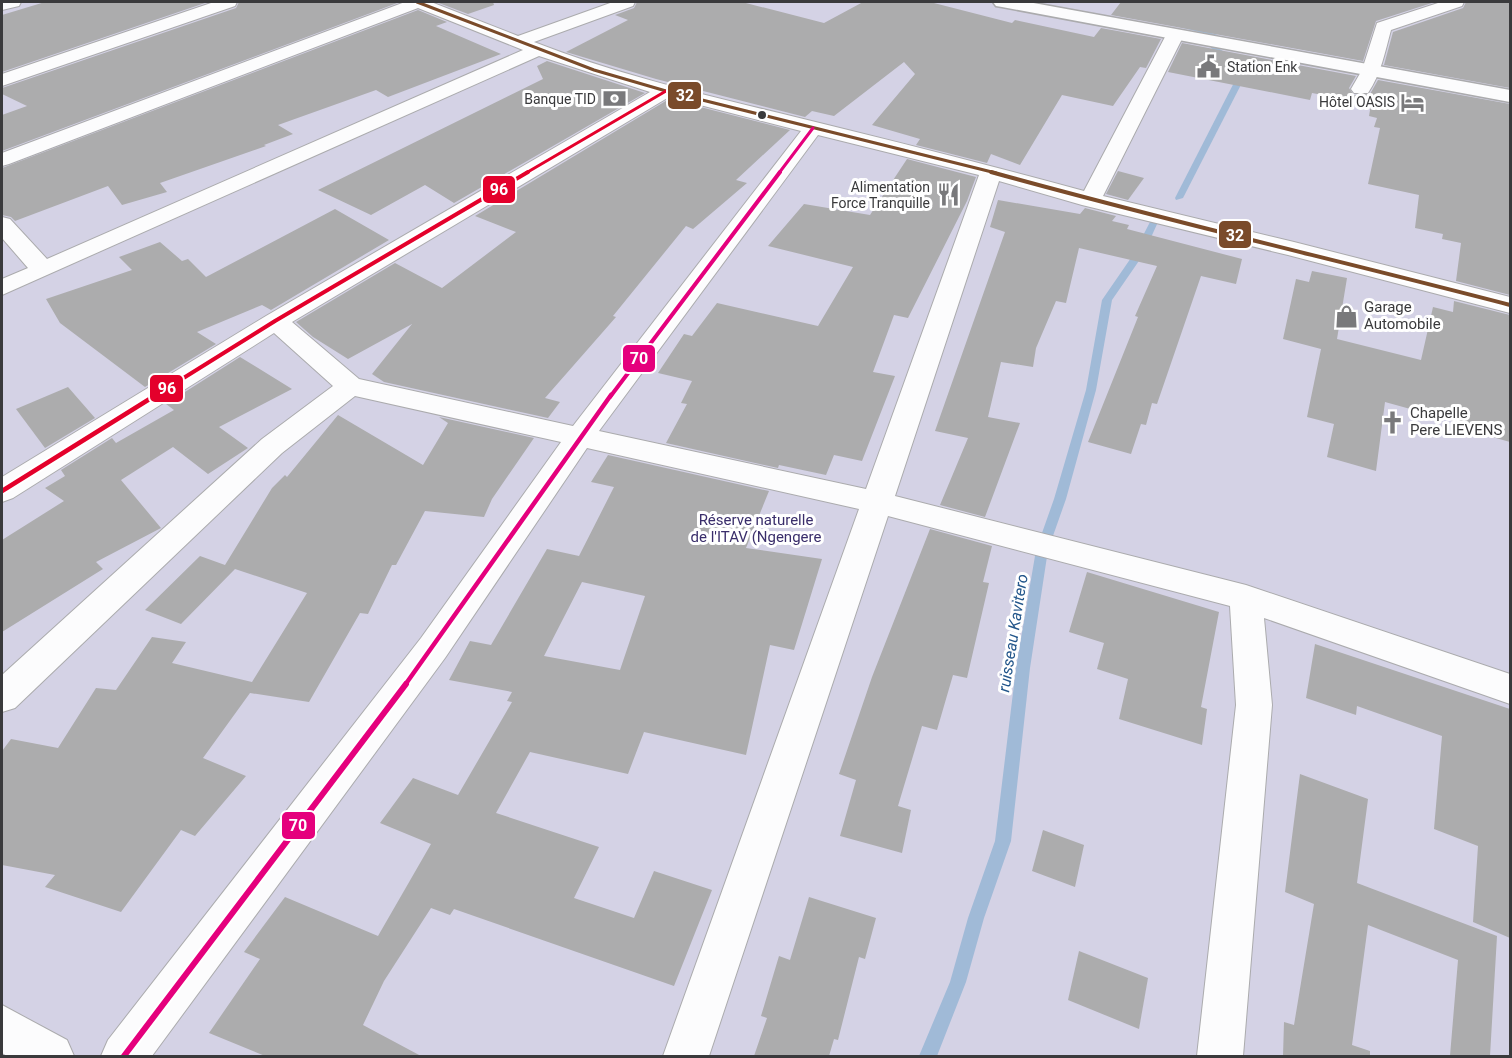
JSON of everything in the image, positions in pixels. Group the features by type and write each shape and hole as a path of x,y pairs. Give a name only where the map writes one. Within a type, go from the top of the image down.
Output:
{"highway":[{"path":"1002,2 1510,96"}],"street":[{"path":"2,5 13,2"},
{"path":"2,80 229,2"},
{"path":"2,160 418,2 538,50 666,91 1510,305"},
{"path":"517,42 627,2"},
{"path":"1361,89 1371,70 1383,27 1456,2"},
{"path":"1090,200 1175,35"},
{"path":"2,288 538,50"},
{"path":"2,491 275,321 666,91"},
{"path":"124,1056 433,648 579,438 813,128"},
{"path":"686,1056 991,172"},
{"path":"2,224 43,270"},
{"path":"275,321 350,386 876,502 1246,598 1510,689"},
{"path":"2,697 272,446 350,386"},
{"path":"1220,1056 1254,705 1246,598"},
{"path":"2,1028 51,1056"}],"green space":[{"name":"Réserve naturelle de l'ITAV (Ngengere","path":"2,2 1510,2 1510,1056 2,1056"}],"building":[{"path":"45,2 208,2 2,72 2,15"},
{"path":"239,2 400,2 2,151 2,115 27,106 2,94 2,88 236,8"},
{"path":"436,2 493,2 494,5 468,14"},
{"path":"637,2 742,2 824,23 863,2 930,2 1012,23 1015,20 1094,37 1101,28 1161,39 1146,68 1140,67 1113,106 1062,95 1020,165 991,154 987,163 916,145 920,139 872,125 915,74 904,62 834,116 812,111 805,117 656,79 566,52 628,20 615,15 634,8"},
{"path":"1121,2 1435,2 1376,21 1363,61 1111,15"},
{"path":"1466,2 1510,2 1510,88 1384,65 1393,32 1463,8"},
{"path":"418,10 447,22 436,26 501,54 388,97 376,90 278,125 293,134 264,145 266,146 160,183 167,192 122,205 108,186 15,221 11,217 2,215 2,168"},
{"path":"1182,43 1356,76 1349,88 1354,95 1370,94 1378,80 1510,104 1510,295 1456,281 1461,243 1442,239 1443,234 1415,228 1419,195 1368,184 1380,128 1374,127 1377,118 1369,116 1371,104 1312,93 1310,100 1168,72"},
{"path":"547,61 645,93 454,203 425,185 371,215 318,190 543,79 537,66"},
{"path":"669,99 790,130 736,180 747,183 693,229 686,226 613,316 616,317 545,398 560,402 548,418 384,382 372,374 412,324 348,359 313,337 296,322 395,263 442,288 516,232 475,216"},
{"path":"907,159 976,177 967,201 908,318 894,315 873,372 895,376 862,461 834,455 826,475 779,465 778,468 666,443 687,404 681,403 692,381 658,373 684,334 692,336 717,303 818,326 853,267 768,246 804,204 870,215"},
{"path":"1118,171 1144,178 1128,200 1106,194"},
{"path":"998,200 1080,214 1085,208 1116,216 1112,221 1129,225 1127,229 1242,259 1236,284 1201,276 1157,404 1152,403 1146,425 1141,424 1131,454 1088,442 1138,317 1135,316 1157,266 1079,248 1066,303 1056,301 1036,348 1033,367 1001,362 988,417 1020,423 985,517 940,505 968,438 935,431 1005,232 990,227"},
{"path":"335,209 389,240 271,310 262,305 197,332 216,344 145,387 60,323 46,299 132,270 119,257 160,242 182,261 188,259 206,277"},
{"path":"1312,271 1347,278 1337,339 1421,360 1433,307 1453,312 1454,301 1510,315 1510,442 1471,431 1472,426 1385,402 1376,471 1327,457 1334,424 1307,417 1321,349 1283,339 1296,279 1309,282"},
{"path":"240,357 292,389 219,427 248,448 208,474 173,447 121,480 161,528 96,562 103,569 2,632 2,540 64,501 45,488 65,476 61,470 112,438 116,443 174,410 166,404"},
{"path":"68,387 95,418 45,448 16,409"},
{"path":"338,415 423,465 448,423 439,417 534,438 492,499 484,517 425,511 396,565 392,565 368,614 360,613 309,702 250,693 203,758 246,776 195,836 181,830 121,912 45,887 55,875 2,865 2,751 11,739 58,748 96,688 116,690 152,637 186,642 172,663 252,682 307,593 235,569 181,624 145,610 200,556 225,565 272,488 285,475 287,477"},
{"path":"608,455 769,491 746,548 822,559 794,650 770,645 746,755 644,732 628,774 530,752 496,813 599,847 574,898 634,918 654,871 712,890 674,986 454,909 450,915 431,908 384,981 363,1025 421,1056 265,1056 209,1033 260,959 244,952 285,897 378,936 431,844 380,823 413,778 458,795 512,702 507,701 512,692 449,680 470,641 491,645 547,549 579,556 614,487 591,482","holes":["582,582 645,596 620,670 544,656"]},
{"path":"930,529 992,546 983,582 989,583 967,678 953,675 937,730 922,726 898,806 911,810 902,853 840,836 856,780 839,774 872,677"},
{"path":"1087,572 1219,612 1201,707 1207,709 1202,745 1119,719 1128,679 1097,669 1104,643 1069,632"},
{"path":"1315,644 1510,709 1510,938 1473,922 1478,846 1434,829 1442,736 1357,706 1356,715 1306,698"},
{"path":"1300,774 1368,799 1357,883 1497,936 1490,1056 1450,1056 1458,960 1368,925 1352,1045 1370,1051 1370,1056 1283,1056 1284,1022 1294,1025 1314,904 1285,892"},
{"path":"1043,830 1084,845 1075,887 1032,871"},
{"path":"809,897 876,918 865,959 859,957 838,1040 834,1039 829,1056 754,1056 767,1018 761,1016 779,956 790,960"},
{"path":"1079,951 1148,978 1139,1029 1068,1000"}],"waterway":[{"name":"ruisseau Kavitero","path":"1189,2 1178,25 1216,36"},
{"name":"ruisseau Kavitero","path":"1213,47 1232,59"},
{"name":"ruisseau Kavitero","path":"1179,198 1244,71"},
{"name":"ruisseau Kavitero","path":"928,1056 958,982 976,918 1003,841 1023,668 1042,550 1060,499 1091,390 1107,300 1138,255 1154,222"}],"transit line":[{"name":"32","path":"417,2 538,50 594,70 666,91 1510,305"},
{"name":"96","path":"2,491 275,321 666,91"},
{"name":"70","path":"124,1056 433,648 579,438 813,128"}],"place":[{"name":"Station Enk","path":"1209,67"},
{"name":"Banque TID","path":"614,99"},
{"name":"Hôtel OASIS","path":"1413,102"},
{"name":"Alimentation Force Tranquille","path":"948,195"},
{"name":"Garage Automobile","path":"1346,316"},
{"name":"Chapelle Pere LIEVENS","path":"1392,422"}]}
